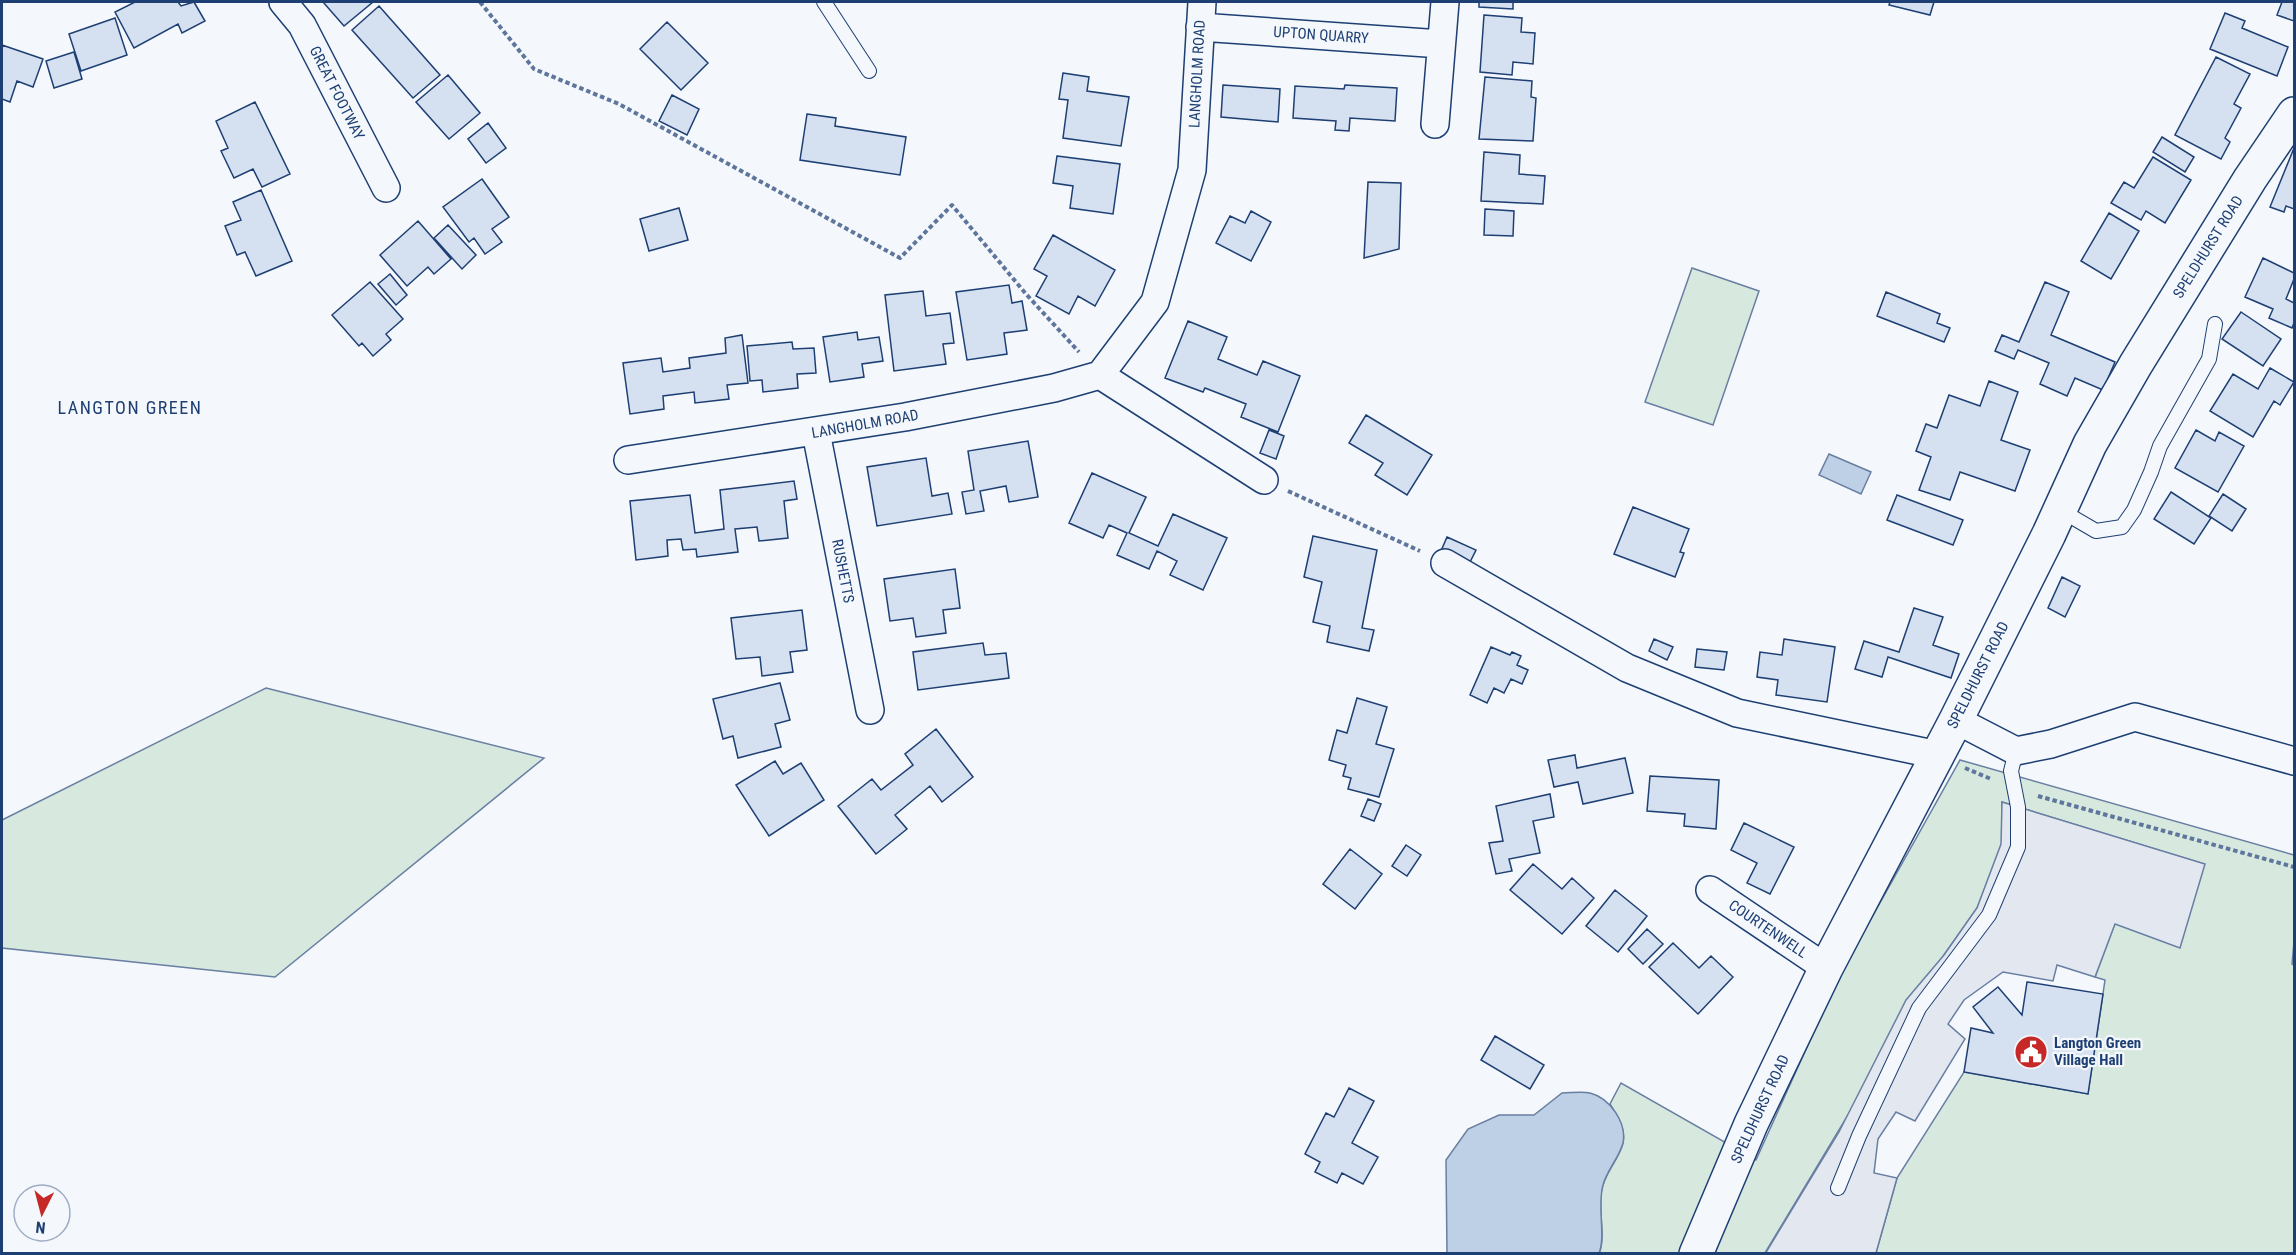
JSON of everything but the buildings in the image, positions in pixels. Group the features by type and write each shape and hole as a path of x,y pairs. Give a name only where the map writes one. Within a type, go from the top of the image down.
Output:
{"street":[{"name":"GREAT FOOTWAY","path":"283,2 302,25 386,188"},
{"path":"1436,124 1445,2"},
{"name":"LANGHOLM ROAD","path":"628,459 905,417 1031,392 1100,375 1155,302 1192,170 1201,14"},
{"name":"UPTON QUARRY","path":"1201,14 1441,44"},
{"name":"SPELDHURST ROAD","path":"1696,1254 1751,1124 1826,968 1956,720 2060,510 2090,444 2136,364 2250,180 2295,114"},
{"path":"1100,375 1264,480"},
{"name":"RUSHETTS","path":"816,432 870,710"},
{"path":"1445,563 1627,668 1737,713 1938,755"},
{"path":"1956,720 1992,741 2016,751 2051,744 2135,717 2295,761"},
{"name":"COURTENWELL","path":"1710,890 1826,968"}],"lane":[{"path":"824,2 869,71"},
{"path":"2060,510 2096,531 2122,527 2134,510 2160,446 2209,359 2215,324"},
{"path":"1838,1188 1859,1136 1919,1008 1989,915 2018,847 2018,807 2011,771 2016,751"}],"path":[{"path":"480,2 534,69 619,104 900,258 952,205 1026,294 1100,375"},
{"path":"1264,480 1445,563"},
{"path":"1938,755 2015,789 2295,867"}],"shaded area":[{"path":"1692,268 1759,291 1713,425 1645,402"},
{"path":"266,688 544,758 275,977 2,948 2,820"},
{"path":"1960,760 2294,855 2292,964 2294,965 2294,1253 1876,1253 1897,1178 1964,1072 2088,1094 2105,980 2095,977 2115,923 2204,864 2002,802 2002,844 1977,908 1944,955 1765,1253 1599,1254 1602,1238 1601,1193 1624,1138 1618,1117 1610,1104 1621,1083 1756,1160 1839,976"},
{"path":"2002,802 2205,864 2180,948 2115,924 2095,977 2057,965 2053,981 2003,972 1964,1000 1948,1024 1965,1039 1915,1121 1896,1112 1878,1139 1874,1173 1897,1178 1876,1253 1765,1254 1839,1132 1906,1000 1944,955 1977,908 2001,844"}],"water":[{"path":"1829,454 1871,472 1861,494 1819,475"},
{"path":"1562,1093 1590,1093 1604,1100 1616,1112 1624,1135 1619,1154 1605,1180 1601,1193 1602,1238 1599,1253 1447,1253 1446,1160 1468,1129 1499,1115 1534,1115"}],"place":[{"name":"Langton Green Village Hall","path":"2031,1052"}],"district":[{"name":"LANGTON GREEN","path":"130,408"}]}
